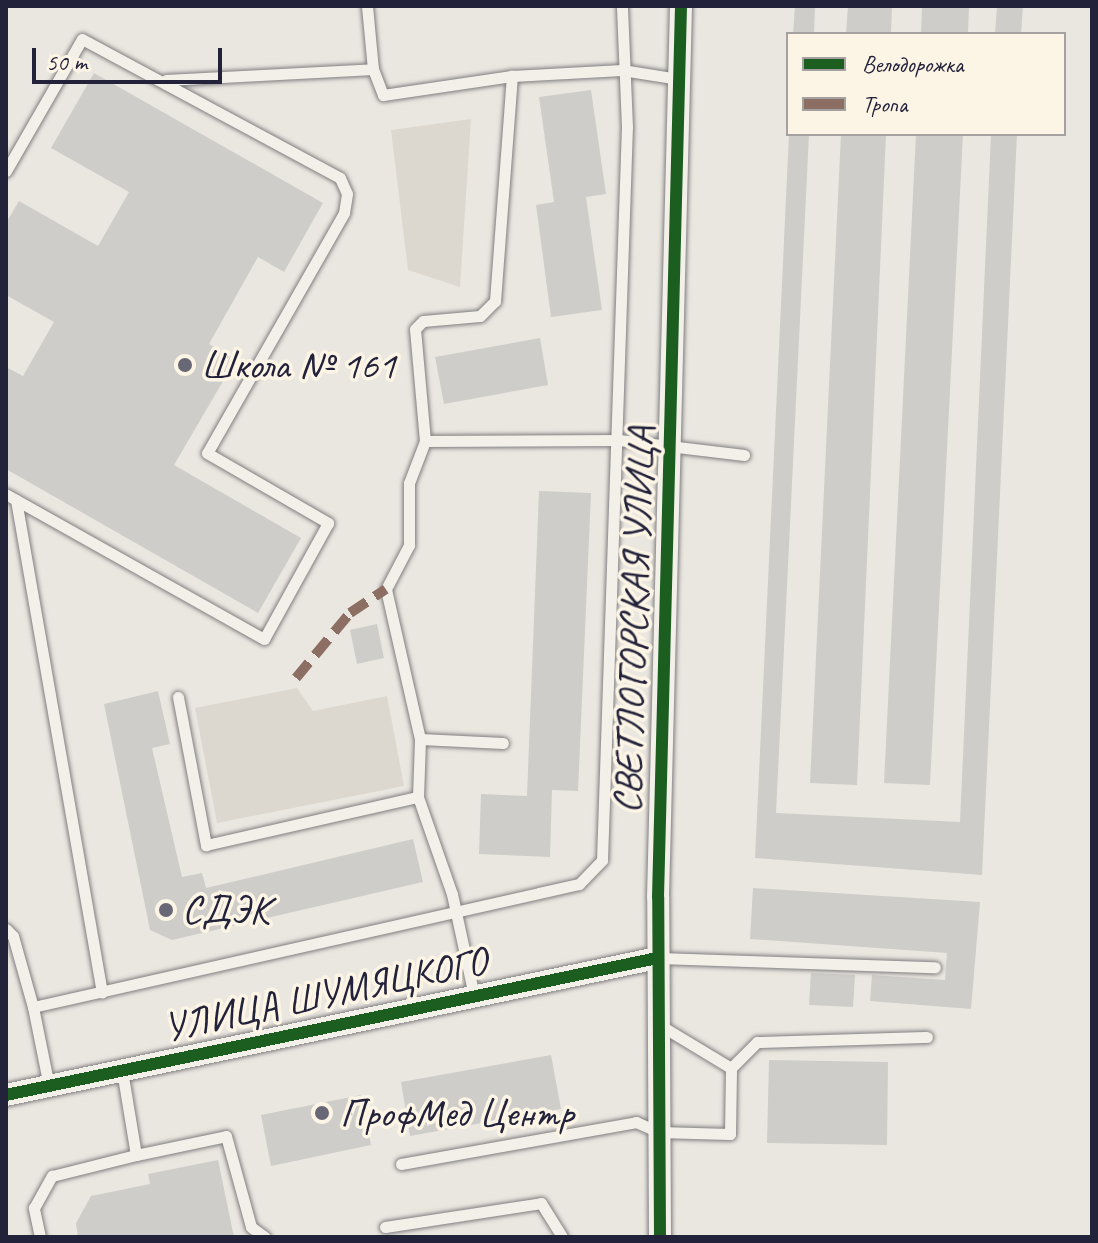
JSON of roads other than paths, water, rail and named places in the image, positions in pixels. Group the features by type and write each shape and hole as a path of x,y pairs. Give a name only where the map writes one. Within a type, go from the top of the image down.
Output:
{"street":[{"name":"СВЕТЛОГОРСКАЯ УЛИЦА","path":"660,1237 657,958 681,6"},
{"name":"УЛИЦА ШУМЯЦКОГО","path":"6,1095 657,958"}],"lane":[{"path":"367,6 373,69 383,95 512,76 622,70 679,79"},
{"path":"33,1007 579,884 602,860 619,440 627,127 622,70 622,6"},
{"path":"6,171 82,39 340,178 347,194 344,213 207,453 328,523 264,639 11,497"},
{"path":"163,80 373,69"},
{"path":"474,996 456,914 418,797 420,739 386,589 409,545 409,483 425,441 415,329 423,321 480,316 495,301 512,76"},
{"path":"425,441 619,440 672,449 744,455"},
{"path":"11,497 102,993"},
{"path":"178,697 206,845 418,797"},
{"path":"420,739 503,743"},
{"path":"6,929 13,936 33,1007 49,1086"},
{"path":"657,958 684,955 935,967"},
{"path":"658,1024 731,1068"},
{"path":"401,1164 636,1122 658,1132 730,1134 731,1068 757,1042 927,1037"},
{"path":"122,1069 136,1155"},
{"path":"40,1237 34,1208 52,1176 226,1136 251,1227 265,1237"},
{"path":"385,1227 541,1203 562,1237"}],"place":[{"name":"Школа № 161","path":"185,365"},
{"name":"СДЭК","path":"166,910"},
{"name":"ПрофМед Центр","path":"322,1113"}]}
